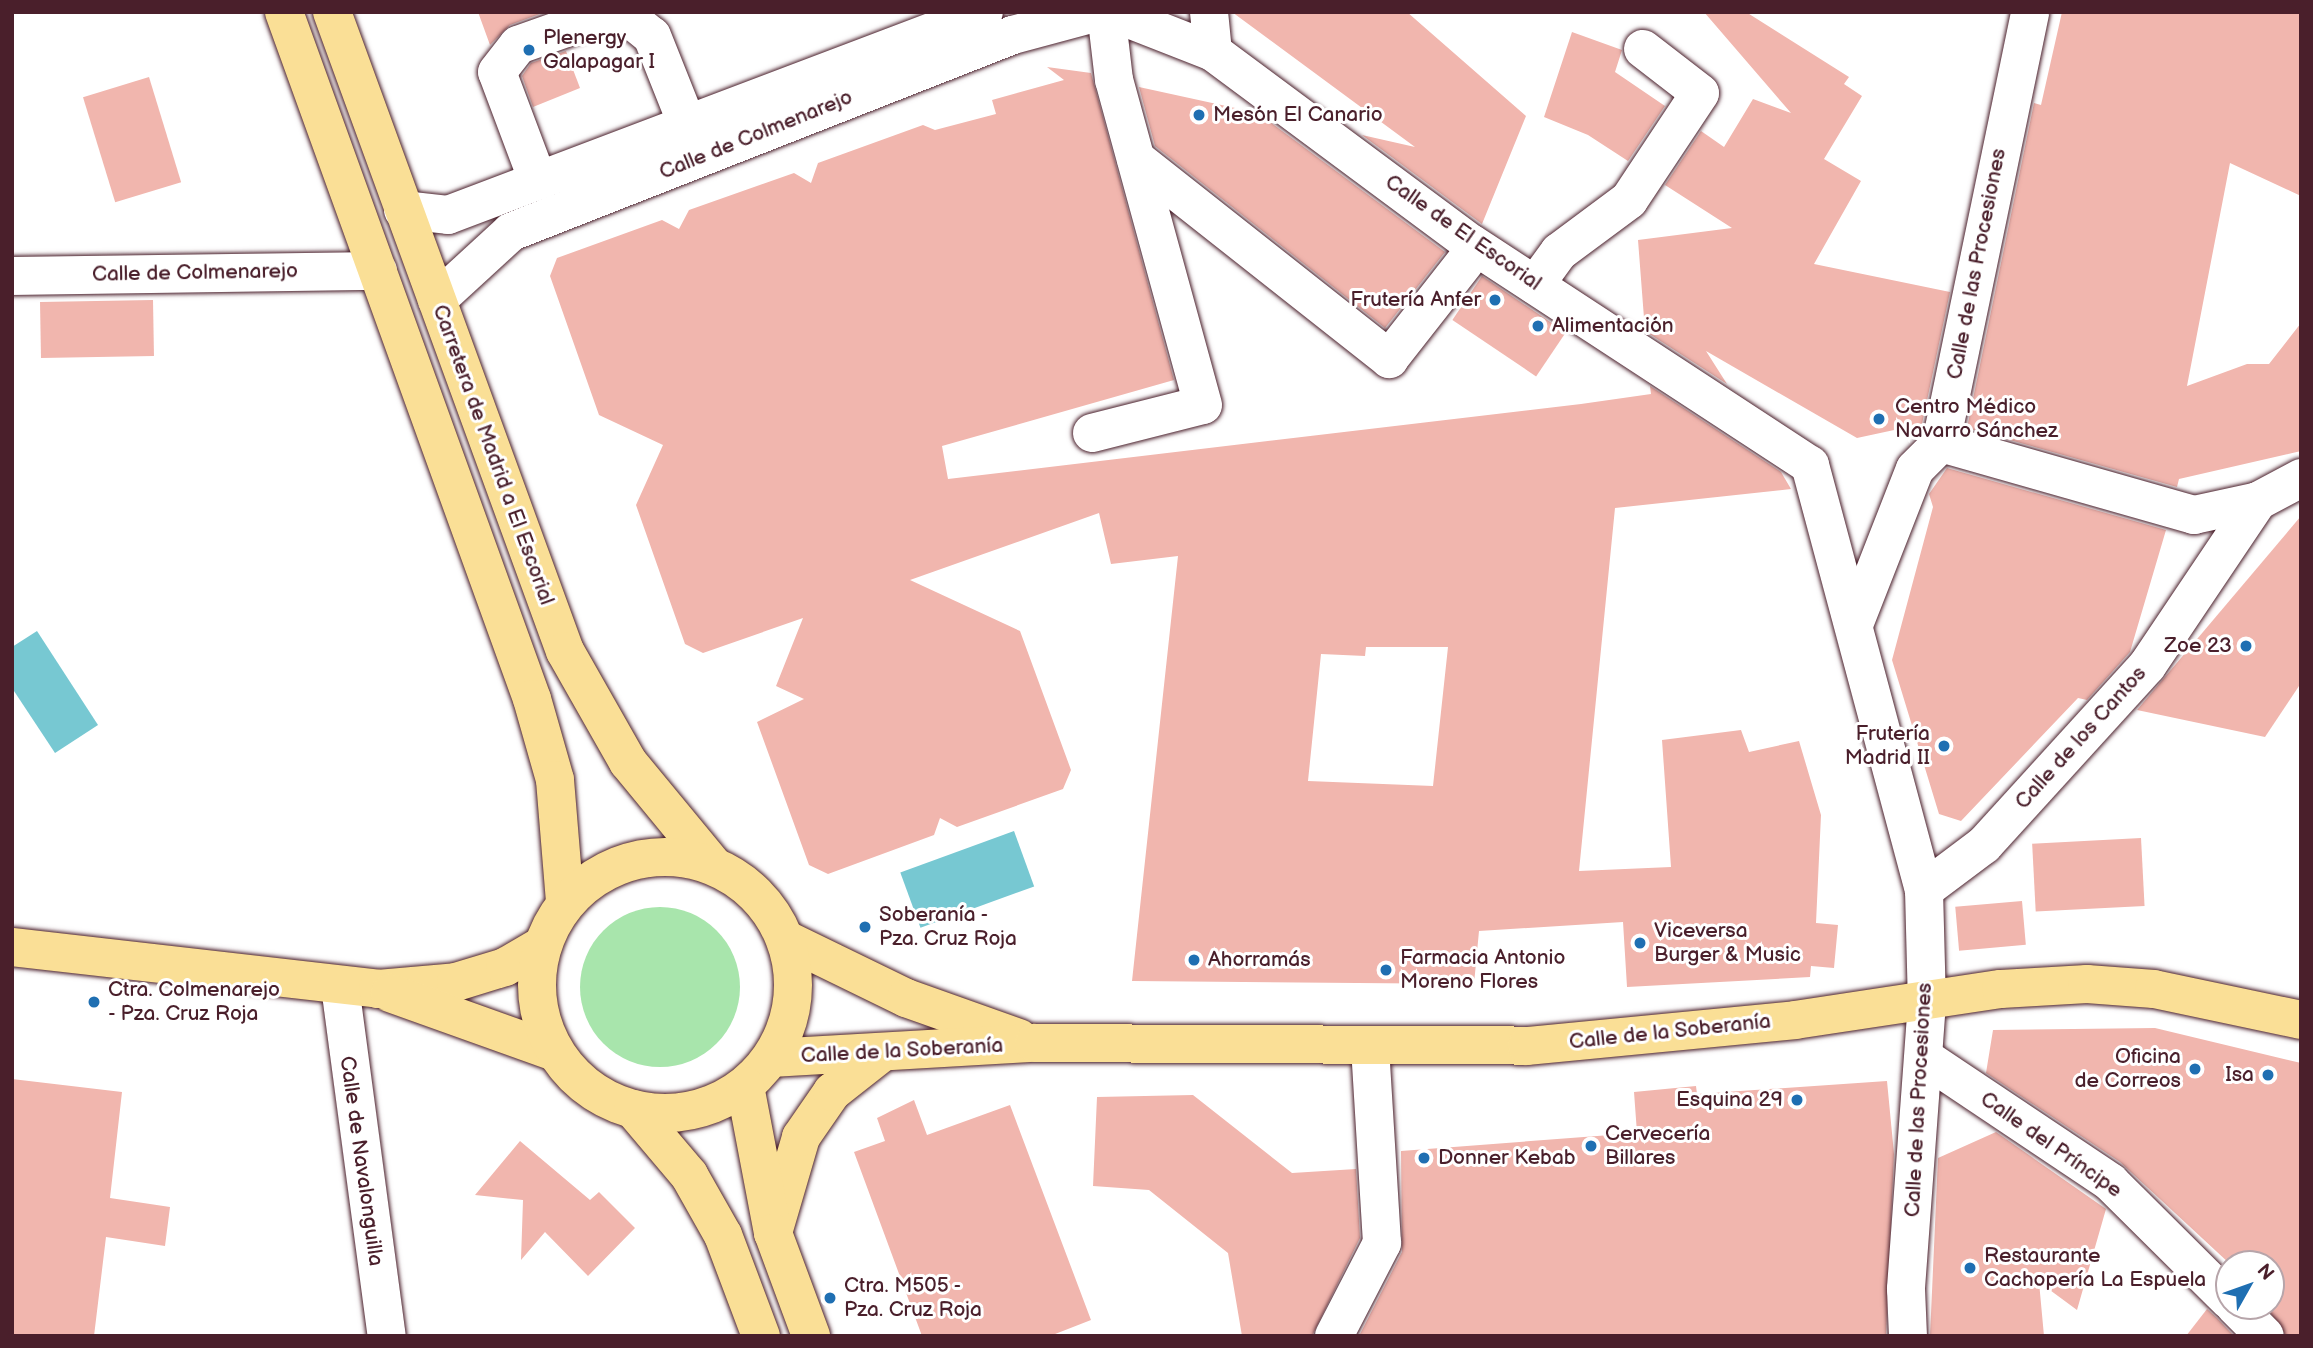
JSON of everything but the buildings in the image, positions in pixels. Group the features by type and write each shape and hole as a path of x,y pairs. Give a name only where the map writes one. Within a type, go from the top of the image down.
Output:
{"main road":[{"path":"284,12 536,713 555,780 565,901"},
{"name":"Carretera de Madrid a El Escorial","path":"332,12 565,651 628,762 713,865"},
{"path":"674,856 713,865 757,895 785,939 793,1001 771,1058 745,1086 714,1104 681,1113 633,1109 593,1092 555,1052 541,1019 536,982 541,946 565,901 596,875 634,859 674,856"},
{"name":"Calle de la Soberanía","path":"785,939 906,998 1034,1043"},
{"path":"12,947 378,989 456,982 505,967 541,946"},
{"name":"Calle de la Soberanía","path":"771,1058 1034,1043 1527,1046 1927,1002 2001,989 2087,984 2154,989 2301,1020"},
{"path":"378,989 555,1052"},
{"path":"774,1233 801,1137 832,1092 884,1052"},
{"path":"745,1086 774,1233 811,1336"},
{"path":"633,1109 696,1186 723,1235 761,1336"}],"street":[{"path":"538,181 497,72 518,45 611,12"},
{"path":"622,12 652,36 687,124"},
{"name":"Calle de Colmenarejo","path":"402,210 448,215 984,12"},
{"name":"Calle de Colmenarejo","path":"437,300 511,232 1013,35 1098,12"},
{"path":"1092,433 1203,405 1114,80 1106,12"},
{"name":"Calle de El Escorial","path":"1111,12 1213,52 1535,285 1810,465"},
{"path":"1209,12 1213,52"},
{"name":"Calle de las Procesiones","path":"1941,443 2030,12"},
{"path":"1535,285 1559,252 1629,200 1700,93 1643,49"},
{"path":"1136,159 1389,359 1465,262"},
{"name":"Calle de Colmenarejo","path":"12,276 378,271"},
{"path":"1855,622 1915,469 1941,443 2194,515 2258,501"},
{"name":"Calle de las Procesiones","path":"1810,465 1855,622 1924,890 1927,1002 1906,1289 1909,1336"},
{"name":"Calle de los Cantos","path":"1924,890 1984,845 2147,666 2258,501 2301,478"},
{"name":"Calle de Navalonguilla","path":"340,986 387,1336"},
{"path":"1334,1336 1382,1243 1370,1045"},
{"name":"Calle del Príncipe","path":"1925,1058 2110,1182 2215,1286"},
{"path":"2249,1320 2265,1336"}],"green space":[{"path":"660,907 690,913 716,931 734,957 740,987 734,1017 716,1043 690,1061 660,1067 630,1061 604,1043 586,1017 580,987 586,957 604,931 630,913"}],"water":[{"path":"37,631 98,725 55,753 12,688 12,647"},
{"path":"1014,831 1034,886 920,928 900,872"}],"place":[{"name":"Plenergy Galapagar I","path":"529,50"},
{"name":"Mesón El Canario","path":"1199,115"},
{"name":"Frutería Anfer","path":"1495,300"},
{"name":"Alimentación","path":"1538,326"},
{"name":"Centro Médico Navarro Sánchez","path":"1879,419"},
{"name":"Zoe 23","path":"2246,646"},
{"name":"Frutería Madrid II","path":"1944,746"},
{"name":"Soberanía - Pza. Cruz Roja","path":"865,927"},
{"name":"Viceversa Burger & Music","path":"1640,943"},
{"name":"Ahorramás","path":"1194,960"},
{"name":"Farmacia Antonio Moreno Flores","path":"1386,970"},
{"name":"Ctra. Colmenarejo - Pza. Cruz Roja","path":"94,1002"},
{"name":"Oficina de Correos","path":"2195,1069"},
{"name":"Isa","path":"2268,1075"},
{"name":"Esquina 29","path":"1797,1100"},
{"name":"Cervecería Billares","path":"1591,1146"},
{"name":"Donner Kebab","path":"1424,1158"},
{"name":"Restaurante Cachopería La Espuela","path":"1970,1268"},
{"name":"Ctra. M505 - Pza. Cruz Roja","path":"830,1298"}]}
